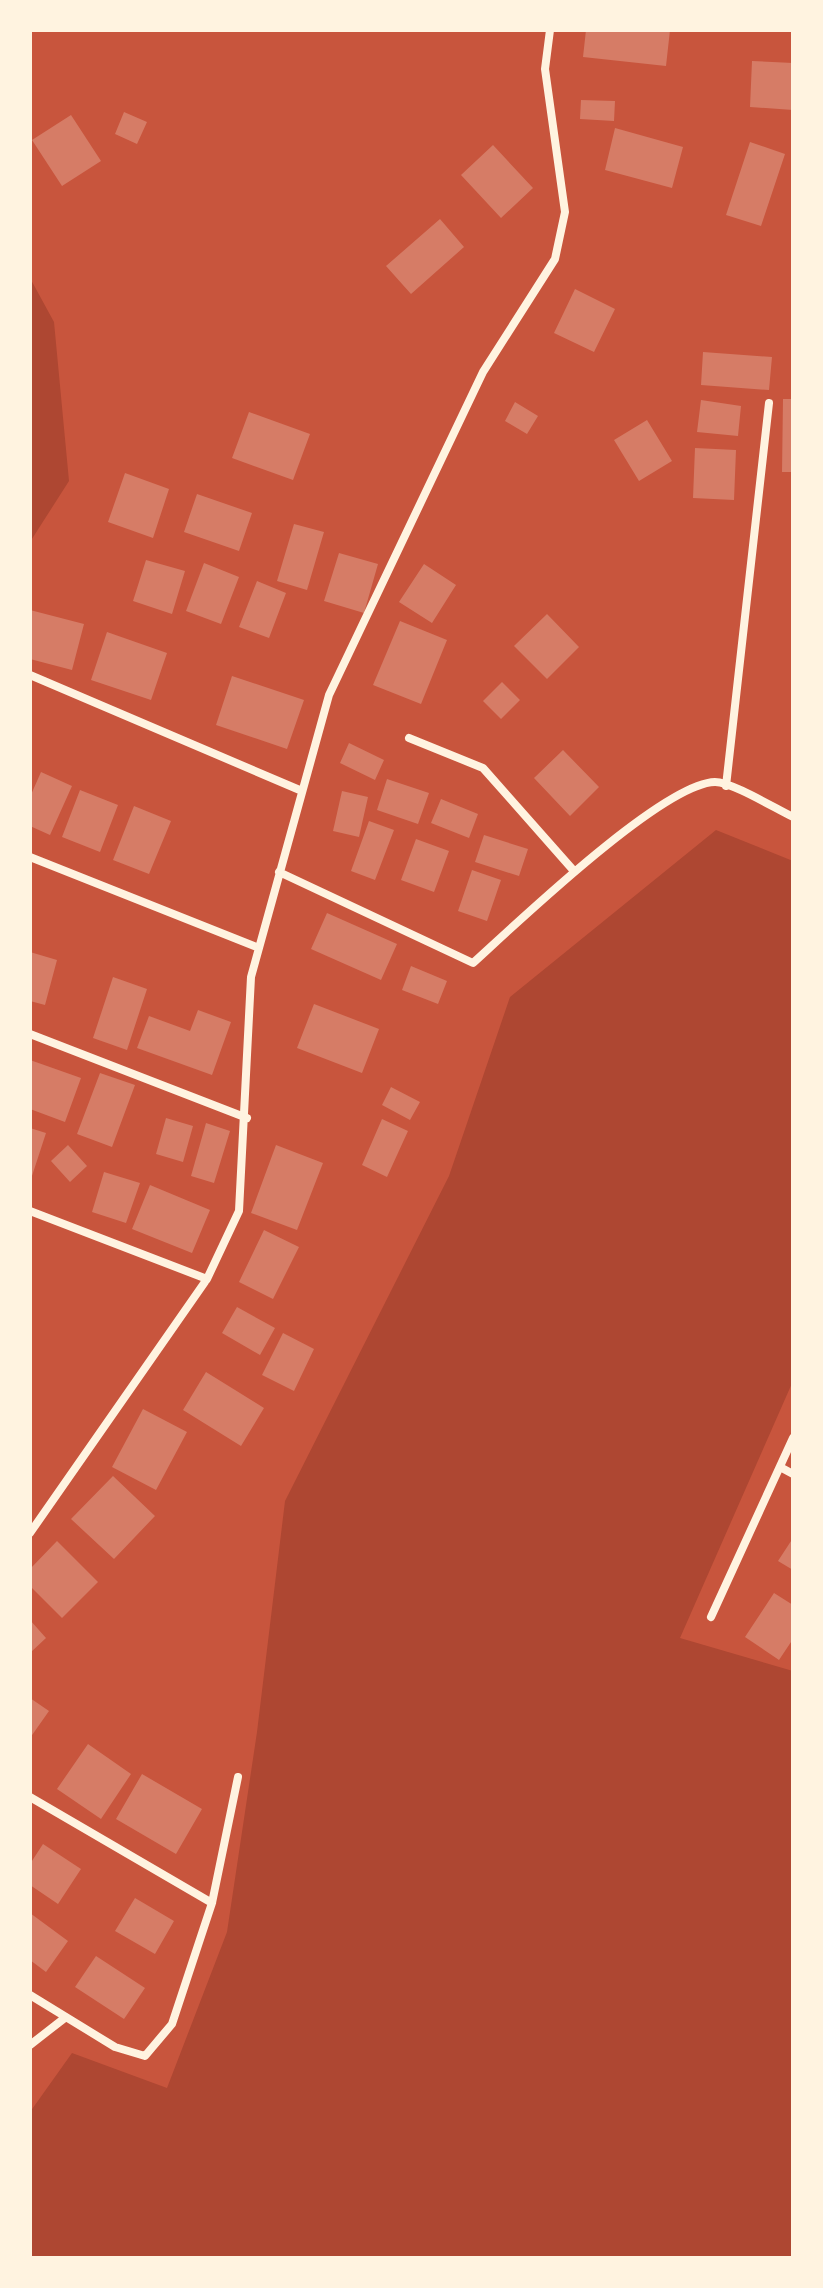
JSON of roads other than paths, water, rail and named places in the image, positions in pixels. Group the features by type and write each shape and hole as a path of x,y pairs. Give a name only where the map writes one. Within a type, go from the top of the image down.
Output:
{"street":[{"path":"30,1533 207,1279 239,1211 247,1118 251,977 329,695 483,372 555,259 565,212 545,69 550,30"},
{"path":"726,786 769,403"},
{"path":"30,675 302,791"},
{"path":"409,738 483,768 574,871"},
{"path":"279,872 473,963 574,871 683,790 717,782 793,817"},
{"path":"30,857 259,948"},
{"path":"30,1034 247,1118"},
{"path":"30,1211 207,1279"},
{"path":"711,1617 793,1438"},
{"path":"780,1467 793,1474"},
{"path":"30,1995 115,2047 145,2056 172,2024 212,1903 238,1777"},
{"path":"30,1797 212,1903"},
{"path":"30,2045 66,2017"}]}
